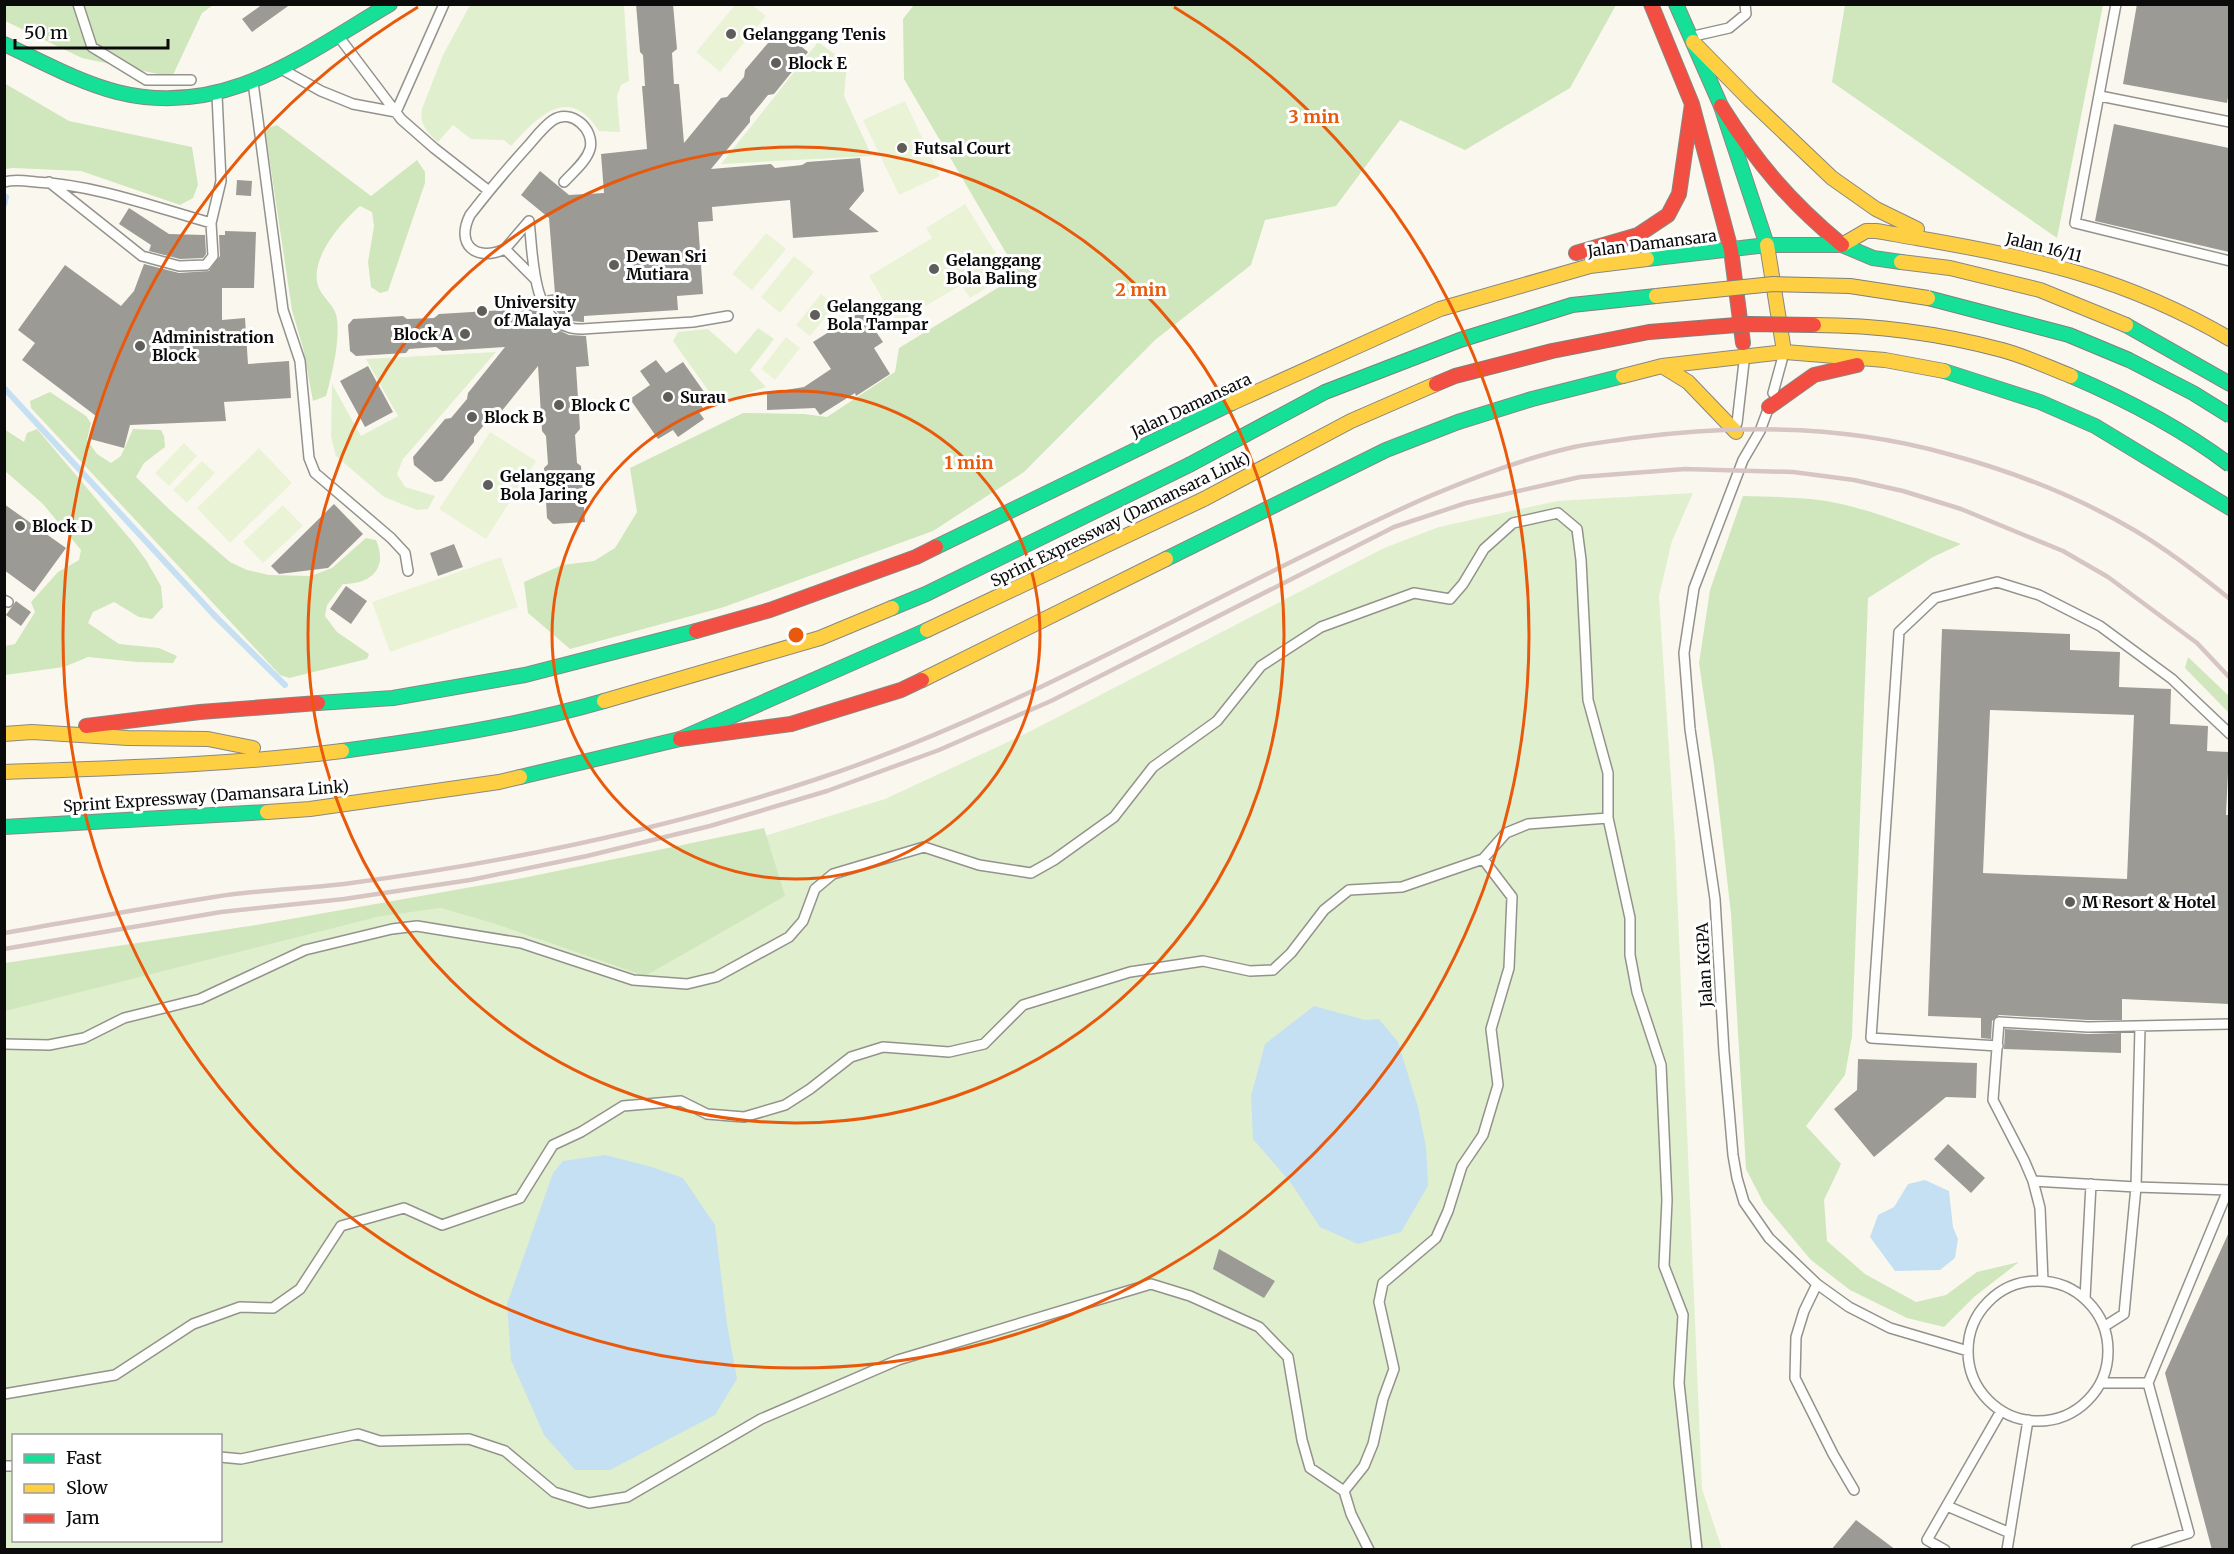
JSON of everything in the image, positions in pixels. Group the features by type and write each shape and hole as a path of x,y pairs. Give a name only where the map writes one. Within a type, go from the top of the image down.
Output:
{"main road":[{"path":"4,44 82,79 131,95 182,99 217,93 253,80 338,36 390,4"},
{"path":"1652,4 1692,104 1731,250 1745,355"},
{"path":"1676,4 1721,106 1767,245 1785,352"},
{"path":"1692,39 1750,100 1832,178 1876,209 1944,242"},
{"path":"1562,258 1638,235 1668,215 1679,194 1692,104"},
{"path":"1721,106 1746,146 1776,183 1806,216 1842,245"},
{"name":"Jalan 16/11","path":"1842,245 1867,231 1944,242 2032,260 2108,280 2172,308 2229,339"},
{"name":"Jalan Damansara","path":"32,732 200,712 393,698 525,675 659,642 770,610 916,557 1201,417 1440,309 1590,266 1767,245 1842,245 1873,258 1950,268 2040,290 2118,321 2229,384"},
{"name":"Sprint Expressway (Damansara Link)","path":"4,772 156,766 299,756 425,740 555,715 820,638 926,594 1189,465 1325,392 1460,340 1572,305 1773,284 1850,286 1944,301 2069,335 2129,360 2193,393 2229,416"},
{"path":"1201,417 1442,293"},
{"name":"Sprint Expressway (Damansara Link)","path":"4,826 310,809 499,782 680,739 885,650 1204,499 1351,421 1455,376 1552,351 1649,332 1749,324 1838,324 1929,334 2003,350 2073,377 2148,412 2209,449 2229,465"},
{"path":"680,739 791,724 901,690 1386,450 1458,422 1532,399 1662,366 1785,352 1885,360 1938,369 2040,402 2095,426 2229,508"},
{"path":"1769,407 1814,375 1885,360"},
{"path":"1662,366 1688,382 1736,432"},
{"path":"2167,468 2209,511"},
{"path":"4,734 32,732 128,738 208,739 299,756"}],"lane":[{"path":"78,4 92,47 146,80 191,80"},
{"path":"396,112 444,4"},
{"path":"1692,39 1729,28 1746,14 1745,4"},
{"path":"2116,4 2075,224 2229,261"},
{"path":"338,36 396,112 434,148 489,191"},
{"path":"279,68 321,91 353,104 396,112"},
{"path":"253,80 283,310 300,361 309,458 315,473 391,538 405,553 408,571"},
{"path":"49,182 142,256 179,266 206,265 213,256 211,223 221,181 217,93"},
{"path":"2100,96 2229,122"},
{"path":"564,182 589,153 591,139 579,121 563,116 555,118 540,132 470,215 464,234 467,243 479,253 487,255 505,249 530,221 535,279 544,306 551,316 567,327 582,329 685,322 728,316"},
{"path":"4,182 12,180 49,182 97,191 211,223"},
{"path":"505,249 535,279"},
{"name":"Jalan KGPA","path":"1785,352 1760,431 1743,460 1694,588 1684,653 1690,729 1715,898 1724,1052 1737,1178 1744,1202 1769,1238 1817,1284 1850,1307 1890,1328 1968,1351"},
{"path":"1743,460 1736,432 1745,355"},
{"path":"4,1044 49,1045 84,1038 124,1018 200,999 305,950 392,929 417,926 521,943 633,980 687,984 716,977 789,937 803,921 815,890 833,874 924,847 979,865 1031,873 1054,860 1114,817 1154,767 1217,721 1261,666 1321,627 1414,593 1450,599 1463,584 1484,549 1513,523 1558,513 1577,529 1581,560 1588,700 1608,773 1608,818 1630,918 1630,955 1637,992 1661,1065 1667,1200 1664,1266 1683,1315 1679,1383 1696,1550"},
{"path":"1998,1046 1871,1038 1899,632 1935,598 1956,592 1996,582 2040,595 2100,626 2172,679 2229,734"},
{"path":"4,1394 115,1375 193,1324 240,1307 273,1308 300,1289 341,1227 404,1208 442,1225 520,1198 554,1145 623,1106 681,1101 707,1114 744,1117 785,1105 851,1057 883,1047 949,1052 984,1044 1023,1005 1130,972 1203,961 1250,970 1273,969 1291,953 1324,910 1349,890 1402,887 1483,859 1506,833 1528,824 1608,818"},
{"path":"1344,1491 1364,1466 1373,1444 1383,1399 1394,1369 1379,1302 1383,1283 1436,1238 1462,1166 1483,1135 1497,1085 1491,1029 1509,968 1512,897 1483,859"},
{"path":"2043,1281 2040,1208 2033,1181 1993,1100 1999,1022 2088,1027 2229,1024"},
{"path":"2104,1326 2124,1314 2136,1187 2140,1027"},
{"path":"2033,1181 2229,1190 2148,1383 2189,1533 2136,1550"},
{"path":"2085,1298 2091,1184"},
{"path":"2043,1281 2057,1282 2085,1298 2092,1305 2104,1326 2109,1343 2108,1363 2102,1383 2092,1398 2079,1409 2063,1417 2046,1421 2028,1420 2001,1411 1988,1400 1978,1387 1971,1372 1968,1351 1970,1331 1979,1311 1995,1294 2014,1284 2043,1281"},
{"path":"222,1457 242,1459 358,1434 381,1441 469,1439 505,1451 554,1492 589,1503 627,1497 761,1419 898,1360 1152,1284 1190,1296 1259,1327 1288,1357 1302,1440 1310,1467 1344,1491 1351,1514 1369,1550"},
{"path":"1817,1284 1804,1311 1796,1337 1795,1378 1833,1454 1854,1490"},
{"path":"2102,1383 2148,1383"},
{"path":"1945,1550 1927,1540 2001,1411"},
{"path":"2007,1550 2028,1420"},
{"path":"1947,1506 2010,1533"}],"green space":[{"path":"5,5 213,5 202,13 172,77 82,58 5,21"},
{"path":"470,5 624,5 629,81 621,85 617,96 620,132 599,131 587,117 576,109 565,107 543,116 511,146 504,140 471,139 453,125 438,142 425,128 422,109 443,55"},
{"name":"Gelanggang Tenis","path":"735,5 752,5 766,16 720,72 696,52"},
{"path":"914,5 1616,5 1570,88 1465,150 1400,120 1336,206 1265,220 1251,265 1155,340 1024,472 933,531 724,607 570,649 528,613 524,582 562,565 594,561 615,548 637,512 630,468 743,413 804,414 827,417 895,372 899,348 1019,275 904,79 903,19"},
{"path":"1845,5 2103,5 2057,238 1832,82"},
{"path":"818,42 847,63 844,96 872,156 721,164"},
{"path":"4,83 69,121 192,147 198,185 193,198 180,205 81,171 5,169"},
{"name":"Futsal Court","path":"905,101 940,176 899,195 863,120"},
{"path":"277,125 371,196 417,160 425,172 425,183 388,291 380,293 371,287 368,262 374,226 372,212 360,206 334,234 321,257 317,270 317,281 321,292 333,308 338,328 333,368 326,396 313,401 303,348 292,310 265,129"},
{"name":"Gelanggang Bola Baling","path":"965,204 1009,274 970,298 961,285 897,323 869,276 932,238 926,228"},
{"path":"766,233 786,249 752,290 732,274"},
{"path":"794,256 814,272 780,313 761,297"},
{"name":"Gelanggang Bola Tampar","path":"821,294 835,305 810,336 796,325"},
{"path":"758,328 774,339 750,370 766,387 717,403 673,341 678,332 708,329 736,354"},
{"name":"Gelanggang Bola Tampar","path":"786,337 800,348 775,380 761,369"},
{"path":"496,352 403,459 397,474 405,487 435,496 428,509 417,510 384,497 336,456 331,437 332,384 361,436 398,416 366,359"},
{"path":"50,392 86,416 91,423 87,440 97,454 111,463 121,456 133,429 161,430 165,447 144,463 136,477 230,562 247,570 269,575 311,576 332,568 366,538 376,540 380,559 375,572 362,581 343,584 327,605 325,616 337,632 369,654 367,659 289,678 280,675 31,408 30,401"},
{"path":"4,429 24,442 27,433 37,429 131,540 161,586 163,607 152,619 139,617 114,602 93,612 88,623 119,644 159,648 177,656 173,663 88,657 64,667 5,675 5,646 15,644 35,612 31,602 58,572 79,560 81,550 43,504 5,471"},
{"name":"Gelanggang Bola Jaring","path":"490,432 536,461 486,539 439,509"},
{"path":"184,443 197,456 169,486 155,473"},
{"path":"259,448 292,483 230,543 197,508"},
{"path":"202,461 215,473 187,503 173,490"},
{"path":"1693,493 1672,541 1659,596 1675,841 1702,1489 1722,1549 5,1550 5,986 377,917 441,908 517,912 885,799 1027,733 1384,548 1439,527 1557,501"},
{"path":"1743,496 1833,502 1890,518 1961,544 1933,557 1868,598 1852,1036 1845,1075 1806,1126 1841,1164 1824,1200 1827,1241 1865,1274 1916,1302 1946,1295 1977,1272 2019,1262 1974,1297 1944,1327 1907,1318 1850,1290 1811,1260 1764,1204 1746,1169 1731,914 1714,765 1699,663 1710,590"},
{"path":"283,505 303,526 263,563 243,542"},
{"path":"501,557 518,607 390,652 372,602"},
{"path":"2188,657 2229,696 2229,713 2185,668"},
{"path":"764,828 785,896 645,976 493,923 441,908 377,917 5,1011 5,963 262,924 523,878"}],"water":[{"path":"1314,1006 1365,1020 1379,1019 1398,1042 1418,1107 1426,1147 1428,1186 1401,1232 1358,1244 1320,1227 1291,1183 1253,1139 1251,1096 1265,1044"},
{"path":"605,1155 683,1178 715,1225 727,1324 737,1379 715,1415 610,1470 575,1470 544,1435 511,1360 507,1304 553,1173 563,1161"},
{"path":"1925,1180 1949,1191 1953,1227 1958,1239 1955,1258 1940,1270 1895,1271 1870,1237 1878,1215 1894,1207 1908,1184"}],"building":[{"path":"263,4 291,4 252,32 242,19"},
{"path":"636,4 673,4 677,49 672,53 674,84 679,84 684,143 721,98 727,97 744,77 745,70 780,29 808,52 774,94 768,95 750,117 750,122 711,169 771,164 775,168 802,165 807,162 860,158 864,191 849,209 879,232 793,238 790,200 712,207 713,221 698,222 703,294 677,296 678,310 584,316 584,322 572,321 560,315 547,295 555,294 549,218 521,195 540,171 569,195 604,193 601,154 647,149 642,86 645,86 643,55 640,52"},
{"path":"2137,4 2229,4 2227,103 2123,84"},
{"path":"2114,124 2229,148 2229,252 2095,221"},
{"path":"237,180 252,181 251,196 236,195"},
{"path":"129,208 169,234 205,235 206,254 203,258 180,259 149,251 151,245 119,224"},
{"name":"Administration Block","path":"225,231 256,232 254,288 222,288 222,320 245,318 248,364 289,361 291,398 224,402 226,421 130,425 124,448 90,439 96,416 22,360 35,343 18,330 65,265 121,306 134,291 144,264 179,273 209,271 220,256 219,235 225,235"},
{"path":"533,296 541,314 552,327 569,335 586,336 589,366 576,367 580,429 575,435 577,463 581,466 585,522 553,524 547,518 544,468 548,464 546,436 542,431 538,366 497,417 490,418 474,437 474,442 442,481 435,482 414,465 413,457 445,419 451,418 467,399 468,393 505,347 442,351 436,347 409,349 406,353 356,356 350,351 348,325 353,319 403,316 407,319 434,318 439,314 505,310 504,298"},
{"path":"862,311 883,342 874,348 890,374 820,415 815,408 767,410 767,393 804,387 831,369 813,342"},
{"name":"Surau","path":"656,360 666,373 683,362 707,396 698,401 703,408 699,412 704,419 678,437 673,430 658,439 630,399 650,385 640,371"},
{"path":"368,366 393,412 365,427 340,381"},
{"name":"Block D","path":"4,504 66,548 34,592 4,570"},
{"path":"334,504 363,534 328,568 279,574 271,566"},
{"path":"454,544 463,567 438,576 430,553"},
{"path":"346,586 367,601 351,624 330,609"},
{"path":"16,601 31,612 21,626 6,615"},
{"path":"1942,629 2070,634 2070,650 2120,652 2119,687 2171,689 2170,724 2208,726 2207,751 2229,752 2226,815 2229,815 2229,1004 2122,999 2122,1020 1999,1015 1992,1021 1991,1039 1981,1038 1981,1018 1928,1016","holes":["1990,710 2134,715 2127,879 1983,873"]},
{"path":"2005,1029 2088,1034 2121,1033 2121,1053 2004,1049"},
{"path":"1858,1059 1977,1063 1976,1098 1946,1097 1874,1157 1834,1109 1857,1090"},
{"path":"1948,1144 1985,1178 1971,1193 1934,1159"},
{"path":"2229,1232 2229,1550 2212,1550 2165,1373"},
{"path":"1219,1249 1275,1281 1264,1298 1213,1269"},
{"path":"1856,1520 1896,1550 1831,1550"}],"waterway":[{"path":"4,205 6,197"},
{"path":"4,388 215,616 285,685"}],"railway":[{"path":"4,933 230,895 344,884 463,866 583,843 759,797 878,757 998,707 1323,546 1428,497 1538,456 1596,443 1672,433 1751,429 1831,433 1909,444 1996,468 2044,486 2113,518 2159,546 2230,599"},
{"path":"4,949 221,912 344,899 470,880 587,856 710,826 827,791 939,750 1051,701 1394,527 1466,503 1580,477 1685,469 1793,472 1854,480 1903,491 1961,509 2063,551 2108,577 2197,643 2230,678"}],"traffic: fast":[{"path":"4,44 102,88 156,98 193,97 227,89 261,77 326,43 390,4"},
{"path":"1676,4 1721,106 1767,245"},
{"path":"1647,259 1767,245 1842,245 1873,258 1901,262"},
{"path":"1189,465 1325,392 1460,340 1572,305 1656,296"},
{"path":"1928,298 2069,335 2129,360 2193,393 2230,416"},
{"path":"2126,325 2230,384"},
{"path":"1944,371 2040,402 2095,426 2230,508"},
{"path":"1166,559 1386,450 1458,422 1532,399 1623,376"},
{"path":"2071,376 2153,416 2230,465"},
{"path":"936,547 1232,403"},
{"path":"892,608 926,594 1189,465"},
{"path":"520,777 680,739 927,630"},
{"path":"318,703 393,698 525,675 696,631"},
{"path":"342,751 507,725 604,701"},
{"path":"4,827 267,812"}],"traffic: slow":[{"path":"1693,42 1832,178 1876,209 1917,229"},
{"path":"1842,245 1866,231 1876,231 2040,263 2078,273 2154,300 2230,339"},
{"path":"1767,245 1783,345"},
{"path":"1232,403 1440,309 1590,266 1647,259"},
{"path":"1901,262 1950,268 2040,290 2126,325"},
{"path":"1656,296 1773,284 1850,286 1928,298"},
{"path":"1814,325 1909,331 1956,339 2011,352 2071,376"},
{"path":"1623,376 1662,366 1785,352 1885,360 1944,371"},
{"path":"1662,366 1688,382 1736,432"},
{"path":"1204,499 1351,421 1436,384"},
{"path":"927,630 1204,499"},
{"path":"922,680 1166,559"},
{"path":"604,701 820,638 892,608"},
{"path":"4,734 32,732 128,738 208,739 253,748"},
{"path":"4,772 216,763 342,751"},
{"path":"267,812 310,809 520,777"}],"traffic: jam":[{"path":"1651,4 1692,104 1731,250 1743,343"},
{"path":"1576,253 1638,235 1668,215 1679,194 1692,104"},
{"path":"1721,106 1775,181 1842,245"},
{"path":"1436,384 1455,376 1552,351 1649,332 1749,324 1814,325"},
{"path":"1769,407 1814,375 1857,365"},
{"path":"696,631 770,610 916,557 936,547"},
{"path":"680,739 791,724 901,690 922,680"},
{"path":"86,726 200,712 318,703"}],"place":[{"name":"Gelanggang Tenis","path":"731,34"},
{"name":"Block E","path":"776,63"},
{"name":"Futsal Court","path":"902,148"},
{"name":"Dewan Sri Mutiara","path":"614,265"},
{"name":"Gelanggang Bola Baling","path":"934,269"},
{"name":"University of Malaya","path":"482,311"},
{"name":"Gelanggang Bola Tampar","path":"815,315"},
{"name":"Block A","path":"465,334"},
{"name":"Administration Block","path":"140,346"},
{"name":"Surau","path":"668,397"},
{"name":"Block C","path":"559,405"},
{"name":"Block B","path":"472,417"},
{"name":"Gelanggang Bola Jaring","path":"488,485"},
{"name":"Block D","path":"20,526"},
{"name":"M Resort & Hotel","path":"2070,902"}]}
